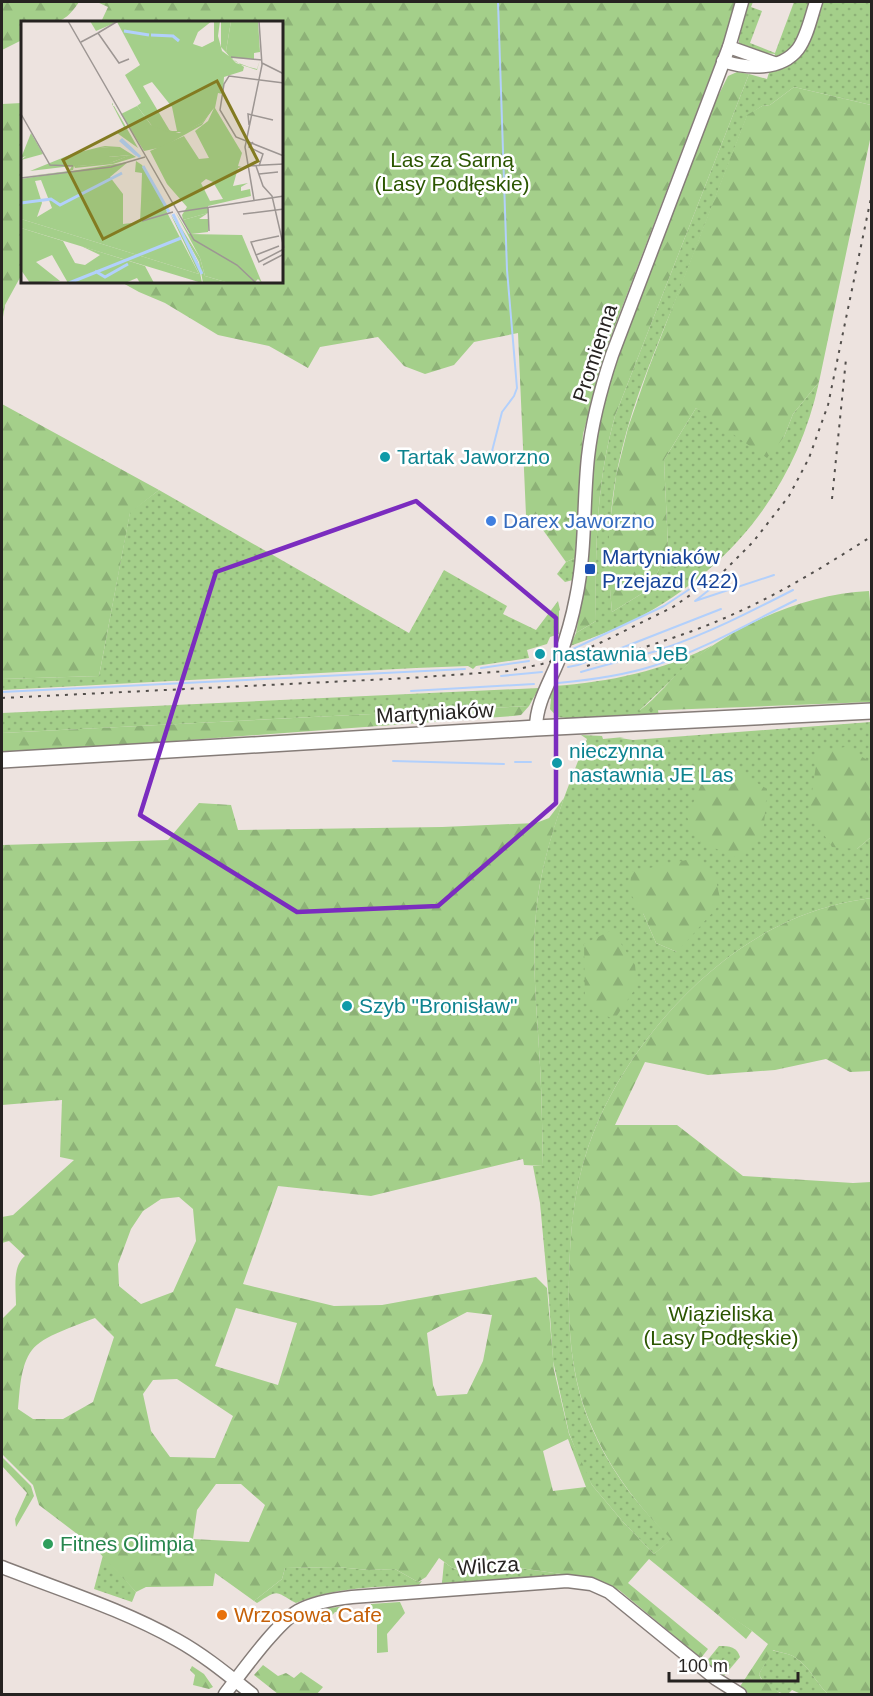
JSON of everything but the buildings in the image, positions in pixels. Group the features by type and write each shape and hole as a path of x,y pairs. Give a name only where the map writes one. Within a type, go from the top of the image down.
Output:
{"main road":[{"name":"Martyniaków","path":"2,760 536,728 872,711"}],"street":[{"name":"Promienna","path":"536,728 536,712 566,639 576,597 583,560 588,457 601,388 729,47 742,2"},
{"path":"723,61 761,67 788,58 798,49 816,2"},
{"path":"729,47 776,63"},
{"path":"2,1567 89,1601 175,1639 216,1665 252,1695"},
{"name":"Wilcza","path":"226,1693 280,1627 299,1611 325,1601 440,1589 567,1581 591,1584 609,1592 716,1679 740,1695"}],"highlighted area":[{"path":"416,501 556,618 556,803 438,906 297,912 140,815 216,572"}],"green space":[{"path":"2,2 79,2 67,17 58,21 21,21 21,40 2,50"},
{"name":"Las za Sarną (Lasy Podłęskie)","path":"97,2 736,2 728,30 608,344 583,434 575,558 566,562 543,530 526,515 518,333 474,342 454,365 425,374 404,366 378,337 320,347 308,368 269,346 218,335 165,303 125,284 284,284 284,21 101,21 108,7"},
{"path":"747,2 753,2 751,7 762,11 750,43 775,53 794,2 871,2 871,105 794,87 770,105 762,106 747,116 646,372 626,433 611,512 609,572 612,612 651,588 668,547 664,460 696,408 776,445 784,437 793,414 819,382 808,421 794,457 776,491 729,551 669,600 626,624 570,646 576,633 596,621 600,492 615,416 749,74 767,79 775,54 742,46 739,43"},
{"path":"737,72 749,74 615,416 600,492 596,621 576,633 585,570 594,456 608,384 715,93 719,94 728,76"},
{"path":"794,87 871,105 871,135 819,382 793,414 784,437 767,458 696,408 664,460 668,547 651,588 612,612 609,530 616,476 628,428 648,370 747,115 762,106 770,105"},
{"path":"21,103 21,276 5,305 2,323 2,104"},
{"path":"2,404 159,490 130,513 99,676 2,679"},
{"path":"159,490 409,633 444,570 507,606 503,614 536,630 558,601 559,634 550,637 547,644 527,650 529,658 476,666 473,669 468,666 416,668 2,690 2,679 99,676 130,512"},
{"path":"575,558 573,580 565,582 557,574 566,562"},
{"path":"869,591 872,623 871,702 639,711 689,663 729,635 751,623 821,598"},
{"path":"713,645 687,665 640,710 658,710 659,717 567,720 567,718 557,717 550,709 551,699 549,698 554,686 595,682 635,674 675,662"},
{"path":"539,688 529,706 2,733 2,713"},
{"path":"529,706 521,715 513,716 2,754 2,733"},
{"path":"871,722 871,798 870,794 857,849 871,837 871,898 829,906 789,921 723,961 693,988 665,1017 639,1050 617,1084 599,1119 582,1169 573,1216 569,1263 569,1316 575,1372 584,1408 606,1457 636,1501 672,1539 654,1554 592,1485 569,1433 553,1361 540,1203 533,1166 543,1166 535,938 538,896 546,856 564,797 587,739 581,735 602,736 603,739 624,737 620,738 633,740","holes":["643,913 677,952 656,943"]},
{"path":"845,747 869,761 871,837 857,849 832,847 809,812 818,752"},
{"path":"737,771 767,789 763,836 740,859 698,841 687,817 701,785"},
{"name":"Wiązieliska (Lasy Podłęskie)","path":"564,798 540,883 536,917 535,981 541,1078 543,1166 524,1165 523,1159 371,1196 278,1186 243,1284 334,1306 382,1305 536,1277 547,1288 554,1370 569,1434 592,1485 654,1554 671,1539 636,1500 606,1456 584,1407 575,1371 569,1316 570,1247 575,1200 586,1154 599,1119 617,1084 639,1050 665,1017 723,961 789,921 829,906 871,898 871,1071 850,1072 826,1059 775,1070 708,1075 645,1062 615,1125 677,1125 743,1176 853,1183 871,1182 871,1694 828,1694 796,1658 773,1650 759,1674 761,1679 781,1694 750,1694 739,1688 768,1644 722,1611 718,1615 649,1559 628,1583 708,1649 701,1658 619,1590 561,1574 471,1561 458,1569 439,1558 426,1577 418,1582 395,1569 285,1568 282,1579 254,1601 215,1573 213,1586 146,1587 136,1592 93,1546 39,1505 33,1485 2,1454 2,1319 16,1305 16,1272 25,1256 9,1241 2,1243 2,1217 13,1215 74,1160 60,1157 62,1100 2,1105 2,845 168,840 199,803 231,805 238,830 442,827 536,823 549,818","holes":["179,1197 193,1209 196,1241 173,1292 141,1304 119,1286 118,1264 131,1229 143,1211 161,1199","236,1308 297,1323 278,1385 215,1366","467,1312 492,1315 483,1361 467,1394 437,1396 433,1385 427,1333","95,1318 114,1337 93,1402 63,1419 33,1419 18,1409 25,1363 37,1345 61,1331","177,1379 233,1416 215,1458 170,1457 151,1431 143,1394 153,1380","568,1439 586,1487 553,1491 543,1451","216,1484 241,1484 265,1505 249,1542 193,1539 197,1510"]},
{"path":"700,857 716,880 721,903 677,952 656,943 643,913 630,893 631,872"},
{"path":"612,930 635,965 637,986 614,1020 585,1003 584,944"},
{"path":"2,1457 31,1486 34,1496 16,1527 15,1519 27,1493 2,1466"},
{"path":"103,1555 136,1592 132,1602 94,1589"},
{"path":"471,1561 561,1574 442,1583 444,1562 458,1569"},
{"path":"337,1567 369,1570 395,1569 418,1582 422,1581 419,1585 341,1591 296,1603 277,1593 257,1603 254,1601 282,1579 285,1568"},
{"path":"400,1602 405,1613 387,1634 388,1652 377,1653 377,1615 371,1613 371,1604"},
{"path":"347,1606 348,1612 335,1612 324,1625 314,1615 329,1608"},
{"path":"722,1610 752,1631 746,1639 718,1615"},
{"path":"719,1646 732,1648 740,1657 724,1676 706,1662"},
{"path":"772,1650 796,1658 828,1694 801,1694 792,1690 788,1694 783,1694 771,1688 759,1674"},
{"path":"263,1665 278,1676 286,1673 294,1678 301,1672 323,1687 317,1694 278,1694 254,1675"},
{"path":"192,1666 204,1674 213,1687 209,1689 193,1685 195,1675 190,1670"}],"waterway":[{"path":"490,459 502,412 517,388 507,270 498,2"},
{"path":"723,579 695,601 774,575"},
{"path":"573,649 664,606 705,579"},
{"path":"581,672 695,637 793,590"},
{"path":"558,683 606,677 672,660 796,600"},
{"path":"568,667 721,609"},
{"path":"481,668 529,661"},
{"path":"2,692 465,669"},
{"path":"501,676 542,672"},
{"path":"411,691 534,684"},
{"path":"393,761 504,764"},
{"path":"515,762 531,762"}],"railway":[{"path":"2,698 508,671 573,655 673,607 722,573 753,542 789,496 809,458 828,405 872,193"},
{"path":"832,499 846,359"},
{"path":"587,666 693,631 746,608 801,580 872,536"}],"place":[{"name":"Tartak Jaworzno","path":"385,457"},
{"name":"Darex Jaworzno","path":"491,521"},
{"name":"Martyniaków Przejazd (422)","path":"590,569"},
{"name":"nastawnia JeB","path":"540,654"},
{"name":"nieczynna nastawnia JE Las","path":"557,763"},
{"name":"Szyb \"Bronisław\"","path":"347,1006"},
{"name":"Fitnes Olimpia","path":"48,1544"},
{"name":"Wrzosowa Cafe","path":"222,1615"}]}
